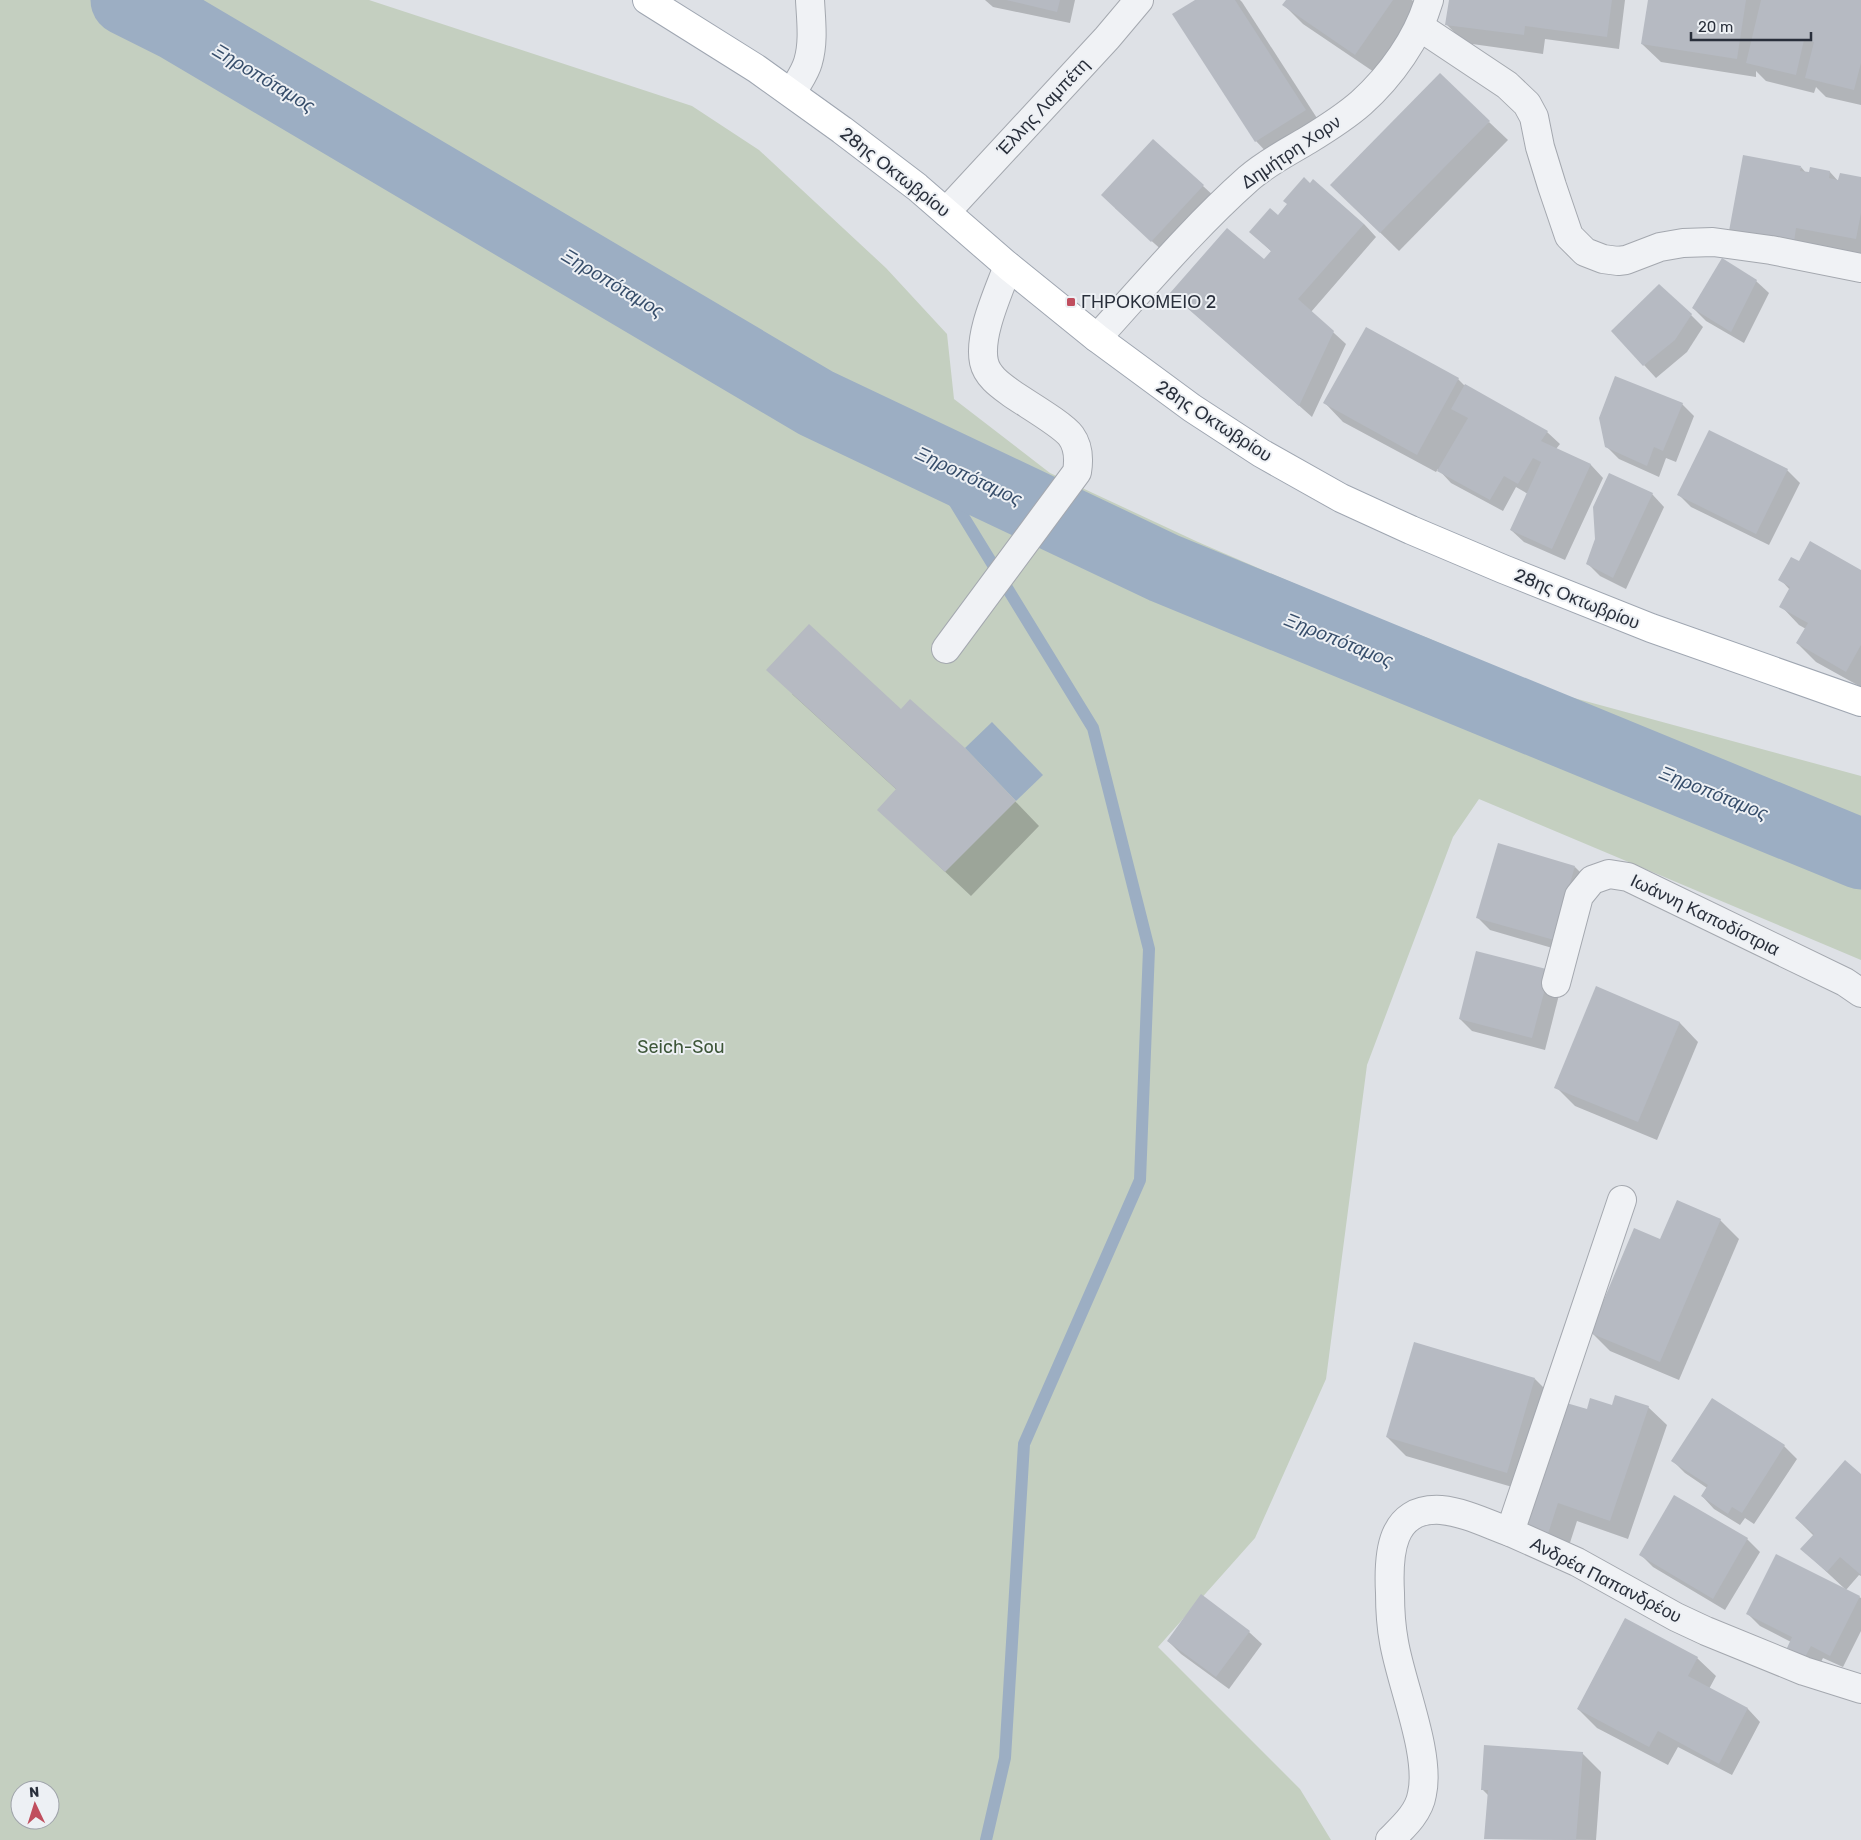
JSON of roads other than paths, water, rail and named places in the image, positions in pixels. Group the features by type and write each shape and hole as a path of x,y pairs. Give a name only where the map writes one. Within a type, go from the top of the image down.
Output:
{"main road":[{"name":"28ης Οκτωβρίου","path":"647,0 750,64 792,93 886,163 1008,266 1150,379 1227,432 1296,473 1341,498 1455,549 1652,628 1861,702"}],"street":[{"path":"792,93 808,63 810,53 812,37 810,0"},
{"name":"Έλλης Λαμπέτη","path":"946,212 1107,38 1139,0"},
{"name":"Δημήτρη Χορν","path":"1097,338 1216,210 1253,174 1362,103 1407,48 1420,27 1429,0"},
{"path":"1420,27 1507,85 1527,104 1534,117 1540,147 1569,236 1585,252 1603,259 1618,261 1660,247 1683,243 1713,242 1771,250 1861,268"},
{"path":"946,649 1077,472 1079,461 1077,448 1070,435 1000,385 990,375 984,362 984,344 989,316 1008,266"},
{"name":"Ιωάννη Καποδίστρια","path":"1556,983 1578,896 1592,880 1609,874 1628,876 1845,982 1861,993"},
{"name":"Ανδρέα Παπανδρέου","path":"1622,1200 1510,1532 1578,1562 1676,1617 1706,1631 1804,1671 1861,1689"},
{"path":"1390,1840 1416,1811 1422,1794 1424,1776 1392,1628 1390,1561 1393,1542 1398,1530 1409,1518 1415,1514 1434,1510 1466,1516 1510,1532"}],"water":[{"path":"992,722 1043,775 1016,801 965,748"}],"waterway":[{"name":"Ξηροπόταμος","path":"126,0 176,25 816,403 1164,568 1861,854"},
{"path":"925,454 1093,728 1149,949 1140,1180 1024,1444 1005,1758 986,1840"}],"place":[{"name":"ΓΗΡΟΚΟΜΕΙΟ 2","path":"1071,302"}],"park label":[{"name":"Seich-Sou","path":"681,1047"}]}
